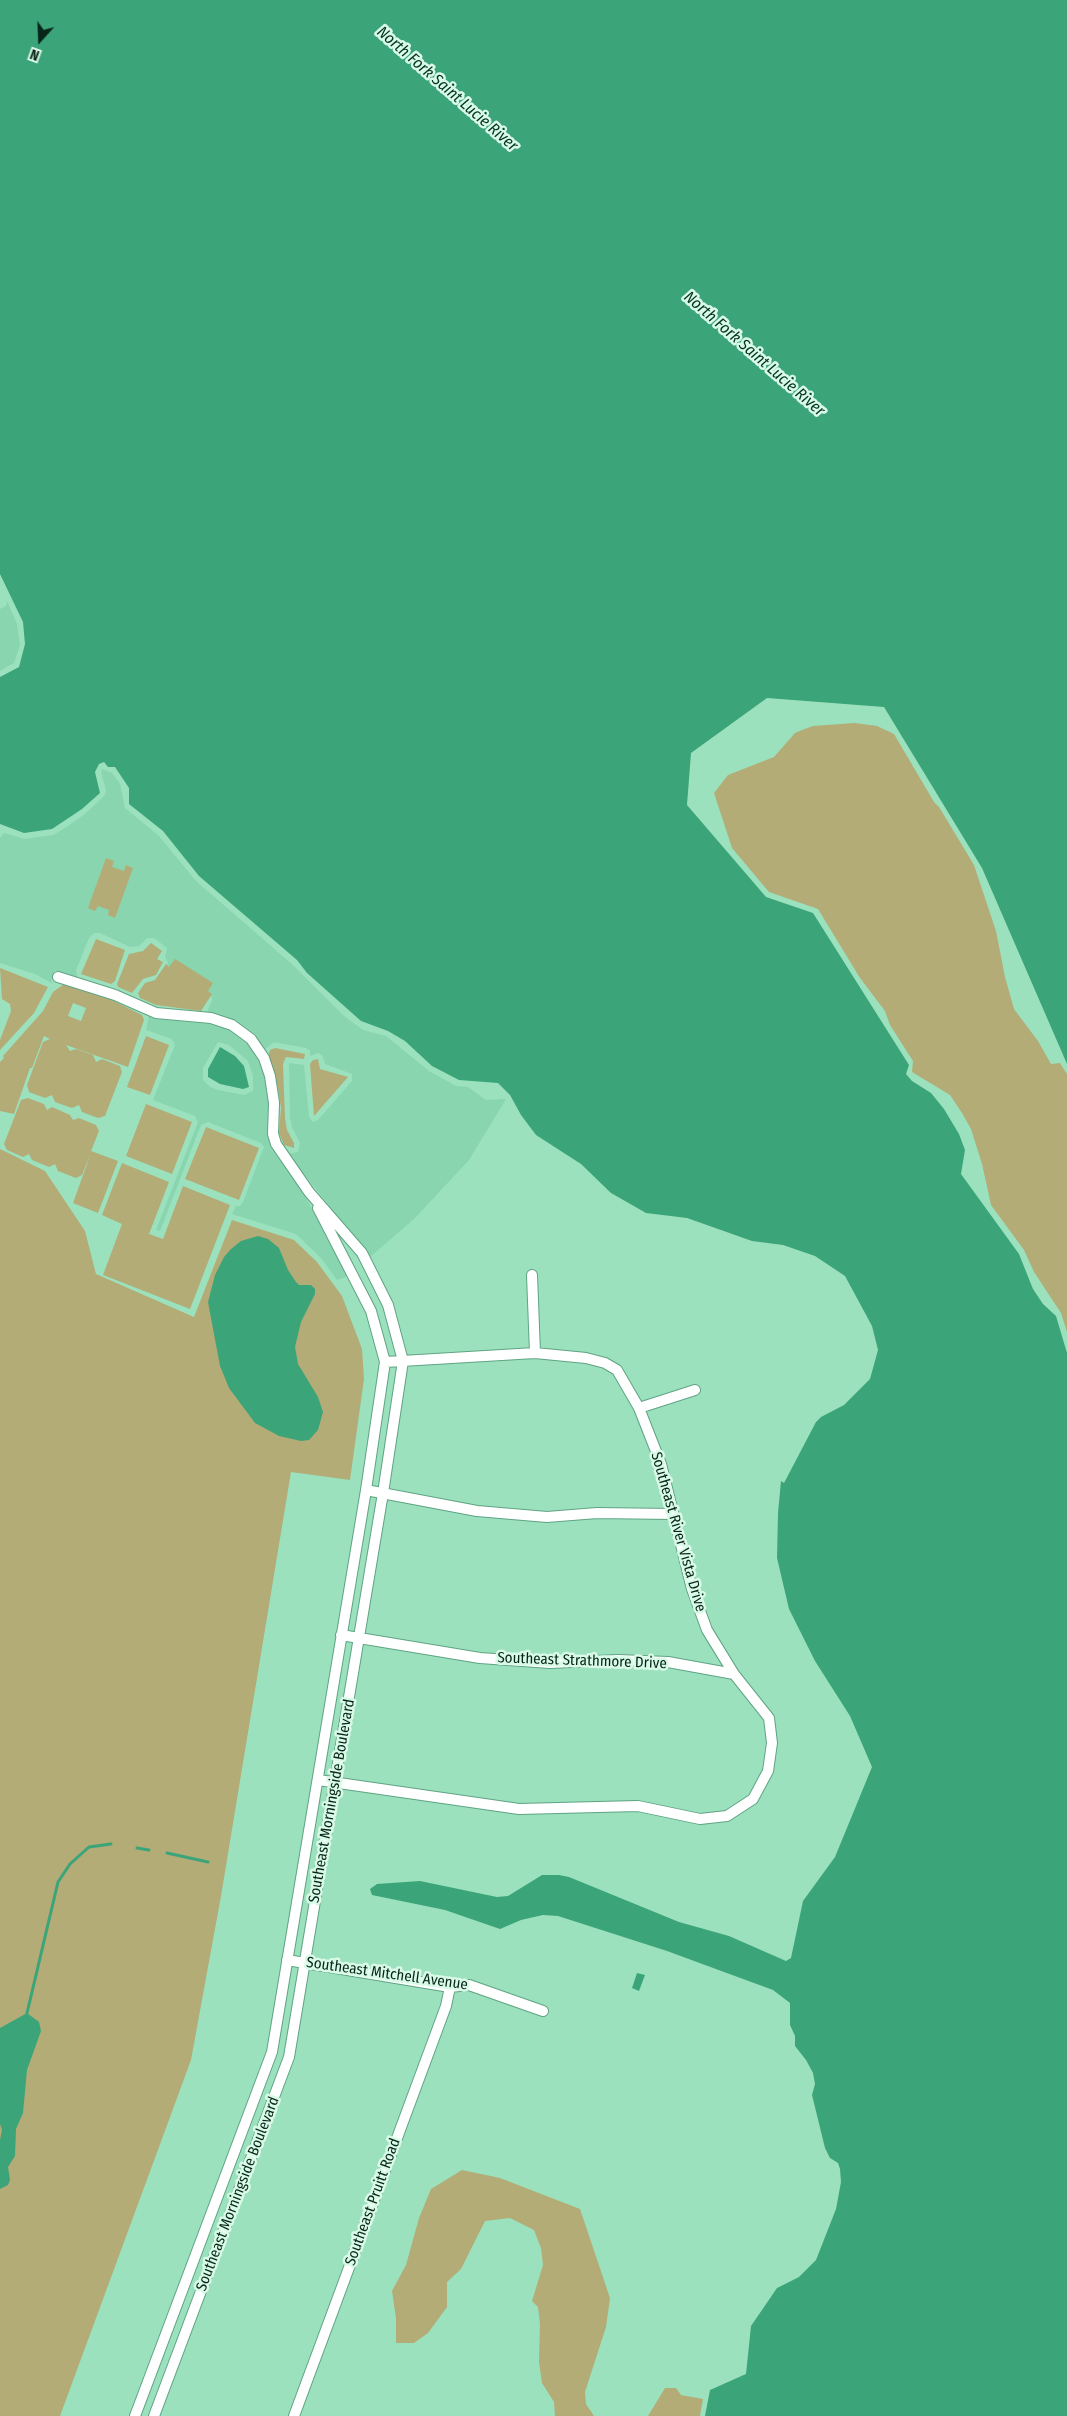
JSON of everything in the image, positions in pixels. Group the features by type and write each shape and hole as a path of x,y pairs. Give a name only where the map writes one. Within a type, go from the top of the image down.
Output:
{"street":[{"name":"Southeast Morningside Boulevard","path":"58,978 115,995 156,1013 211,1018 232,1025 252,1039 264,1058 270,1076 274,1103 273,1134 276,1144 309,1192 362,1253 388,1305 403,1361 383,1493 289,2057 154,2416"},
{"name":"Southeast Morningside Boulevard","path":"135,2416 272,2052 366,1490 385,1362 371,1311 309,1192"},
{"path":"532,1275 535,1353"},
{"name":"Southeast River Vista Drive","path":"318,1780 519,1809 638,1806 700,1819 727,1816 753,1799 768,1771 772,1743 769,1718 734,1674 707,1630 692,1589 661,1464 639,1408 618,1370 604,1363 586,1358 535,1353 385,1362"},
{"path":"639,1408 695,1390"},
{"path":"366,1490 477,1511 547,1517 597,1513 673,1514"},
{"name":"Southeast Strathmore Drive","path":"341,1636 480,1658 550,1663 618,1660 668,1662 734,1674"},
{"name":"Southeast Mitchell Avenue","path":"287,1960 450,1987 469,1985 543,2011"},
{"name":"Southeast Pruitt Road","path":"294,2416 446,2006 450,1987"},
{"path":"248,2117 265,2123"},
{"path":"191,2268 208,2274"}],"shaded area":[{"path":"7,601 17,624 20,645 14,663 0,671 0,609 6,606"},
{"path":"855,723 877,726 894,734 934,802 939,807 974,865 996,931 1005,977 1014,1009 1038,1041 1051,1064 1060,1063 1067,1074 1067,1332 1061,1313 1034,1272 1024,1250 991,1205 982,1164 971,1129 950,1095 912,1072 913,1061 890,1025 885,1011 860,978 818,909 769,892 732,848 714,793 728,775 774,757 795,733 802,730 813,726"},
{"path":"102,769 112,773 120,784 125,808 159,836 196,881 293,965 344,1016 363,1030 386,1036 429,1071 456,1086 468,1087 486,1100 506,1099 469,1160 414,1219 370,1257 288,1154 298,1152 300,1143 292,1127 290,1117 289,1063 304,1065 309,1117 313,1122 318,1120 352,1081 352,1074 325,1064 322,1055 318,1053 310,1056 310,1051 306,1048 274,1042 265,1049 255,1034 235,1020 207,1012 212,1000 211,995 166,968 168,962 165,957 167,948 154,938 147,938 139,946 130,947 100,933 94,933 89,938 76,970 77,977 55,970 51,981 53,984 35,974 0,963 0,838 4,833 24,839 53,835 65,828 85,814 105,795 106,790 101,773"},
{"path":"106,858 114,861 112,867 124,871 126,865 133,868 115,918 108,915 109,910 98,906 95,911 88,908"},
{"path":"96,939 125,950 115,981 111,984 81,974"},
{"path":"151,943 162,951 157,959 163,962 156,975 143,979 132,993 118,987 117,984 129,954 143,951"},
{"path":"175,959 213,983 208,991 212,994 201,1011 156,1005 140,998 138,993 145,983 155,980 166,964 169,967"},
{"path":"0,968 48,987 34,1013 0,1050 0,1040 11,1011 10,1004 2,999"},
{"path":"64,984 106,997 142,1015 144,1020 128,1067 66,1045 70,1051 76,1049 93,1055 96,1062 102,1059 120,1066 122,1072 105,1116 98,1118 82,1112 79,1105 72,1108 55,1102 52,1095 45,1098 29,1092 27,1085 43,1042 50,1039 44,1036 32,1068 30,1068 14,1114 0,1111 0,1062 4,1058 3,1056 43,1011 53,992","holes":["73,1003 86,1008 81,1021 68,1016"]},
{"path":"149,1016 155,1019 210,1024 229,1030 247,1044 259,1062 265,1078 269,1104 268,1135 271,1148 305,1196 348,1276 337,1280 321,1258 296,1234 232,1214 236,1206 240,1206 243,1202 264,1147 261,1143 208,1122 201,1125 160,1231 156,1230 198,1122 195,1116 153,1100 175,1045 172,1039 146,1030","holes":["218,1042 229,1045 248,1061 253,1076 253,1091 244,1095 218,1090 210,1087 203,1080 203,1068"]},
{"path":"146,1036 169,1045 150,1095 127,1087"},
{"path":"275,1048 305,1054 304,1059 286,1057 283,1064 285,1118 287,1130 294,1143 294,1148 284,1145 279,1133 281,1108 278,1087 268,1057 270,1050"},
{"path":"318,1059 320,1069 348,1077 314,1116 310,1064 313,1060"},
{"path":"28,1098 44,1104 47,1110 52,1107 70,1115 73,1120 79,1118 96,1125 99,1131 91,1151 118,1161 98,1213 73,1203 91,1153 82,1175 76,1178 58,1171 55,1164 49,1167 32,1160 29,1154 23,1157 7,1150 4,1144 21,1100"},
{"path":"146,1104 192,1122 172,1174 126,1156"},
{"path":"206,1127 259,1148 239,1200 185,1179"},
{"path":"0,1149 45,1171 85,1231 96,1274 194,1317 232,1220 294,1240 317,1262 342,1296 362,1349 364,1379 350,1480 291,1472 221,1896 191,2060 60,2416 0,2416"},
{"path":"122,1163 169,1182 149,1234 163,1239 183,1186 230,1205 190,1309 103,1275 122,1224 102,1215"},
{"path":"462,2170 500,2178 580,2209 610,2298 606,2327 585,2392 586,2404 594,2416 555,2416 554,2402 542,2383 539,2362 540,2324 538,2307 532,2301 543,2265 541,2248 534,2230 510,2218 485,2221 461,2269 447,2282 447,2307 428,2333 414,2343 396,2343 396,2318 392,2291 406,2265 419,2218 431,2189"},
{"path":"665,2388 676,2388 681,2395 703,2399 700,2416 648,2416"}],"water":[{"name":"North Fork Saint Lucie River","path":"0,0 1067,0 1067,1064 982,868 884,707 767,698 691,753 687,805 766,897 813,913 909,1065 906,1074 912,1081 931,1093 944,1109 959,1134 965,1150 961,1174 1019,1254 1033,1289 1043,1304 1056,1316 1067,1353 1067,2416 705,2416 710,2390 746,2374 751,2326 777,2288 799,2277 816,2260 836,2209 841,2182 840,2169 838,2163 830,2158 825,2148 812,2095 815,2084 813,2073 795,2046 795,2036 790,2025 790,2003 773,1990 667,1951 558,1916 543,1915 521,1920 500,1929 445,1910 372,1895 370,1889 377,1884 420,1881 497,1897 508,1896 542,1875 559,1875 569,1877 679,1922 729,1936 786,1961 791,1958 803,1901 835,1857 872,1767 850,1716 815,1661 789,1609 777,1558 781,1481 784,1483 816,1422 821,1417 844,1405 870,1379 878,1350 872,1326 845,1276 815,1256 783,1245 752,1241 687,1218 646,1213 611,1193 581,1164 536,1135 521,1115 510,1095 498,1083 459,1080 432,1066 405,1041 388,1031 361,1021 307,973 297,960 199,876 163,831 129,804 129,788 115,767 108,767 104,762 99,764 95,772 100,793 82,809 52,829 24,833 0,824 0,677 19,667 25,644 23,622 0,574"},
{"path":"220,1047 235,1056 244,1066 249,1087 243,1089 220,1084 208,1077 208,1069"},
{"path":"258,1236 268,1239 279,1248 288,1270 299,1285 311,1285 315,1289 315,1294 301,1322 295,1347 298,1364 318,1397 323,1412 318,1430 309,1440 301,1441 279,1436 255,1423 229,1388 220,1366 208,1302 215,1275 224,1257 231,1249 241,1241"},
{"path":"637,1973 645,1975 639,1991 632,1988"},
{"path":"27,2013 39,2022 41,2031 27,2070 23,2113 16,2129 15,2156 8,2167 10,2180 8,2185 0,2189 0,2140 2,2130 0,2124 0,2028"}],"waterway":[{"path":"27,2013 58,1882 70,1864 89,1847 111,1844"},
{"path":"137,1848 149,1850"},
{"path":"167,1853 208,1862"}]}
